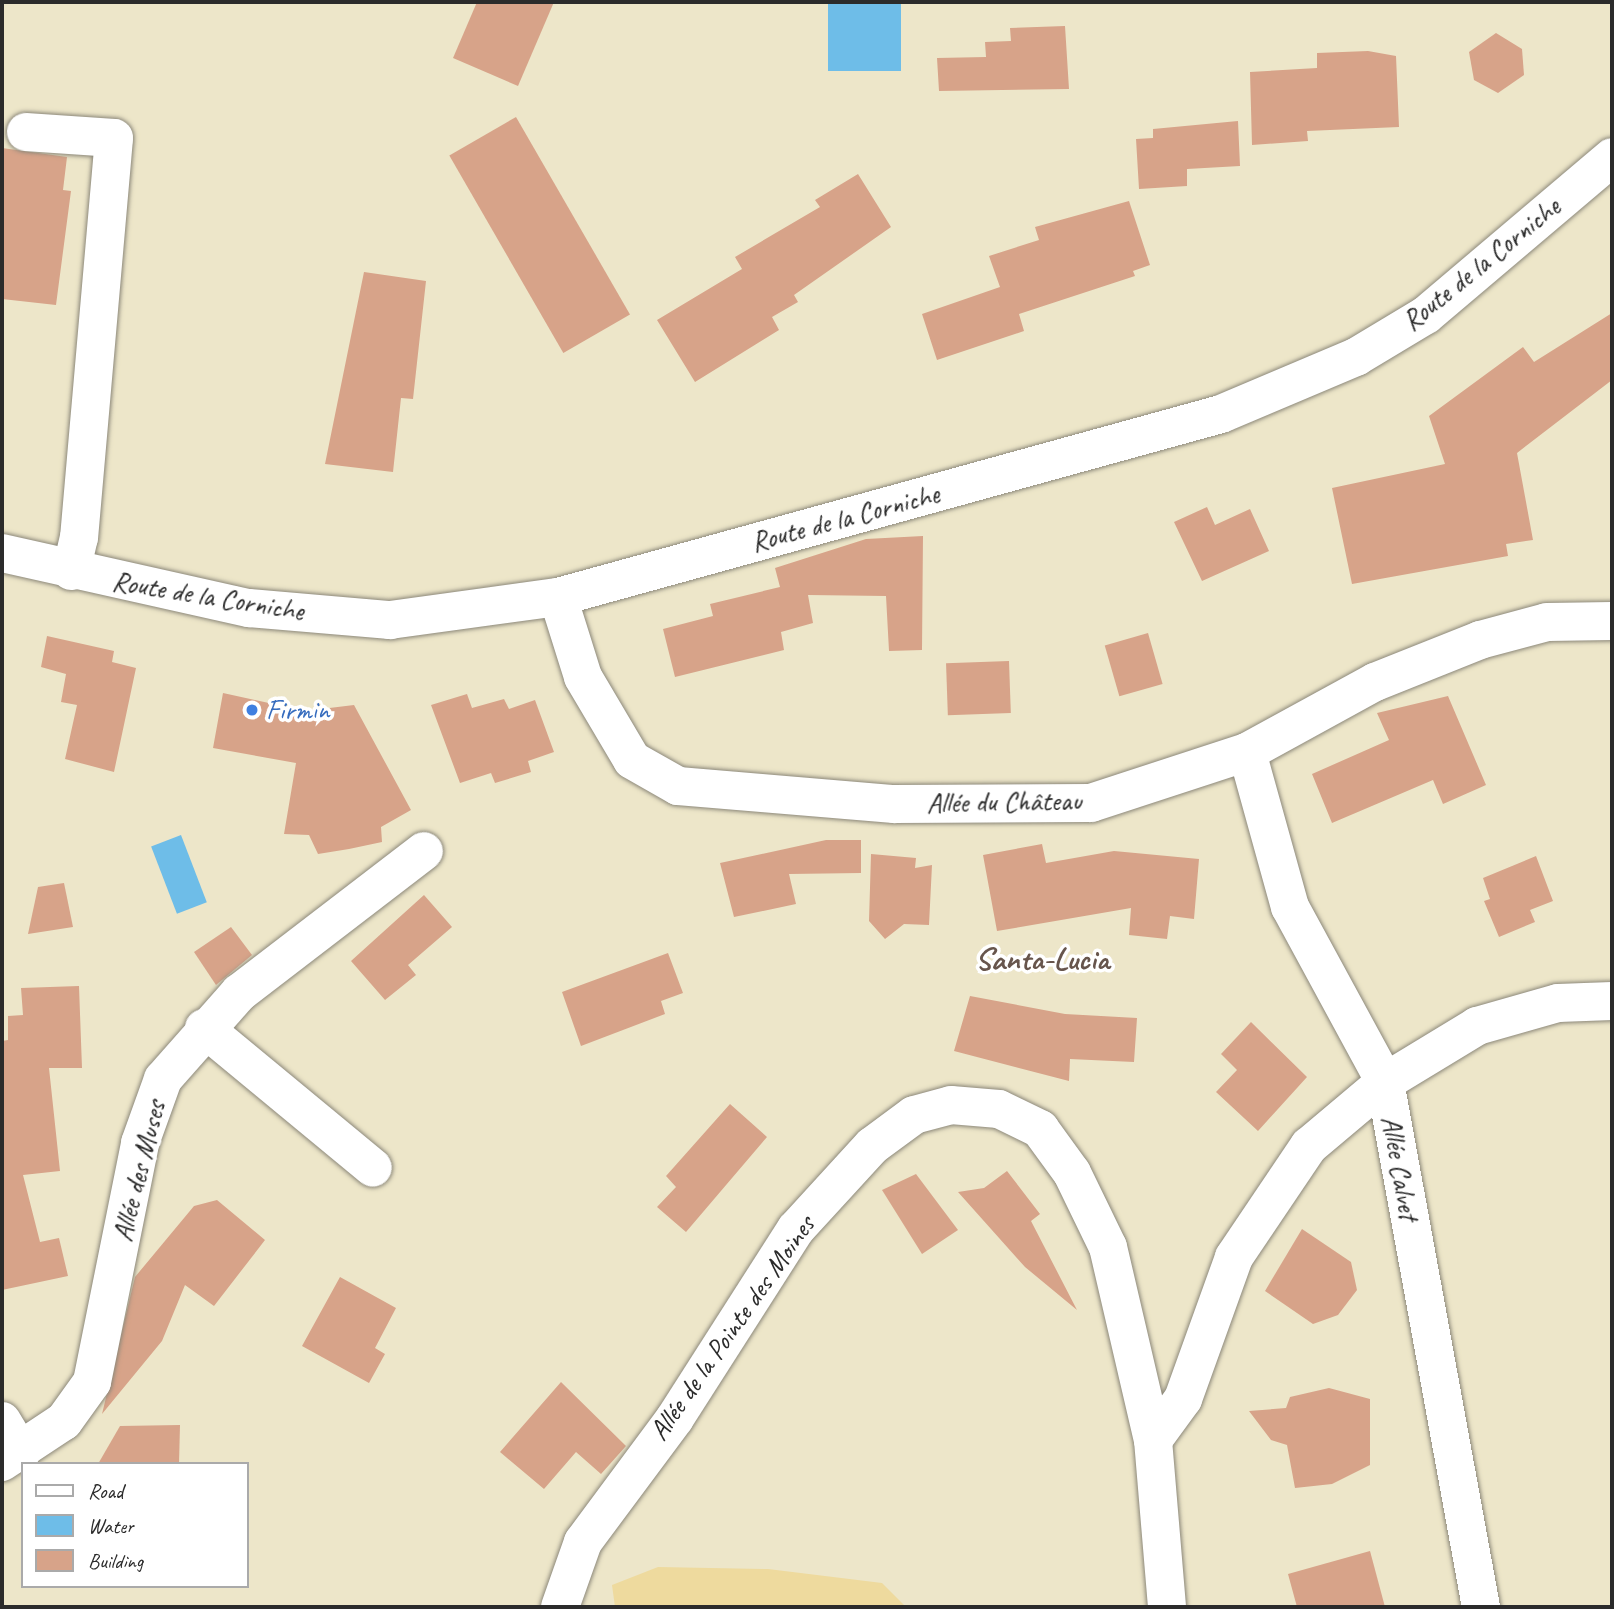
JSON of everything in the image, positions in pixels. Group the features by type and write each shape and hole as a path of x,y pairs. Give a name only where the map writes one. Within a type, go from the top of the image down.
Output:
{"street":[{"path":"26,132 114,138 79,537 71,572"},
{"name":"Route de la Corniche","path":"2,553 71,572 249,608 390,620 558,597 1221,414 1356,357 1426,315 1612,157"},
{"name":"Allée du Château","path":"558,597 583,677 632,761 678,786 894,804 1091,803 1247,752 1375,682 1480,640 1547,622 1612,621"},
{"name":"Allée Calvet","path":"1247,752 1290,907 1385,1083 1481,1607"},
{"name":"Allée des Muses","path":"8,1445 64,1421 92,1382 140,1143 163,1079 204,1028 424,851"},
{"path":"1153,1440 1183,1399 1234,1257 1309,1146 1385,1083 1477,1026 1558,1003 1612,1001"},
{"path":"204,1028 373,1168"},
{"name":"Allée de la Pointe des Moines","path":"560,1607 583,1542 675,1418 796,1229 872,1146 914,1115 951,1105 999,1109 1040,1129 1072,1173 1108,1247 1153,1440 1167,1607"}],"sand":[{"path":"658,1567 768,1569 882,1583 906,1607 615,1607 612,1585"}],"water":[{"path":"828,2 901,2 901,71 828,71"},
{"path":"181,835 207,902 177,914 151,846"}],"building":[{"path":"477,2 554,2 518,86 453,58"},
{"path":"1065,26 1069,89 939,91 937,58 986,57 985,42 1011,41 1010,28"},
{"path":"1496,33 1522,49 1524,75 1498,93 1474,80 1469,52"},
{"path":"1368,51 1396,56 1399,127 1307,131 1308,141 1252,145 1250,72 1317,68 1317,53"},
{"path":"516,117 630,314 563,353 449,156"},
{"path":"1238,121 1240,166 1187,169 1187,186 1139,189 1136,139 1153,138 1153,129"},
{"path":"2,148 67,157 63,190 71,191 56,305 2,299"},
{"path":"858,174 891,227 794,295 798,302 772,317 779,330 695,382 657,320 742,269 735,257 820,207 815,200"},
{"path":"1129,201 1150,265 1133,271 1135,276 1019,314 1024,331 937,360 922,314 1000,287 989,256 1039,240 1035,227"},
{"path":"364,272 426,281 413,399 401,398 393,472 325,464"},
{"path":"1612,313 1612,380 1517,453 1533,540 1506,544 1508,556 1352,584 1332,488 1445,464 1429,416 1523,347 1534,362"},
{"path":"1207,507 1215,525 1250,509 1269,551 1202,581 1174,522"},
{"path":"923,536 922,650 889,651 886,596 808,595 813,623 781,632 784,650 675,677 663,629 713,616 710,604 780,587 775,568 866,539"},
{"path":"1148,633 1163,684 1119,696 1105,645"},
{"path":"47,636 114,651 112,662 136,668 114,772 65,759 77,705 61,702 66,674 41,667"},
{"path":"1009,661 1011,713 948,715 946,663"},
{"path":"223,693 305,711 354,705 411,810 381,827 382,842 349,849 318,854 309,835 284,834 296,763 213,748"},
{"path":"467,694 472,708 504,699 509,709 535,700 554,752 528,761 531,772 495,783 491,773 460,783 431,705"},
{"path":"1448,696 1486,785 1443,804 1433,780 1332,823 1312,774 1389,740 1377,713"},
{"path":"826,840 861,840 861,873 789,874 796,904 734,917 720,863"},
{"path":"1042,844 1046,863 1114,851 1199,859 1194,919 1170,916 1167,939 1129,935 1131,908 997,931 983,855"},
{"path":"871,854 916,858 915,868 932,865 929,925 904,924 885,939 869,921"},
{"path":"1536,856 1553,901 1530,910 1535,922 1499,937 1484,901 1490,899 1483,878"},
{"path":"64,883 73,927 28,934 38,887"},
{"path":"424,895 452,927 408,965 416,975 385,1000 351,961"},
{"path":"231,927 252,955 216,985 194,952"},
{"path":"668,953 683,993 661,1001 665,1014 581,1046 562,992"},
{"path":"79,986 82,1068 49,1068 60,1171 23,1175 40,1242 59,1238 68,1276 2,1290 2,1041 8,1040 8,1016 23,1015 21,988"},
{"path":"970,996 1065,1014 1137,1018 1134,1062 1070,1059 1069,1081 954,1051"},
{"path":"1251,1022 1307,1077 1258,1131 1216,1092 1237,1070 1221,1054"},
{"path":"730,1104 767,1137 686,1232 657,1207 676,1187 666,1176"},
{"path":"1007,1171 1040,1214 1031,1221 1077,1310 1025,1267 958,1192 984,1188"},
{"path":"916,1174 958,1230 922,1254 882,1190"},
{"path":"217,1200 265,1240 214,1306 185,1285 162,1341 102,1414 135,1277 194,1206"},
{"path":"1302,1229 1351,1262 1357,1290 1338,1315 1313,1324 1265,1291"},
{"path":"340,1277 396,1308 375,1348 385,1354 369,1383 302,1346"},
{"path":"561,1382 626,1446 601,1474 576,1452 544,1489 500,1452"},
{"path":"1329,1388 1370,1399 1370,1465 1332,1484 1295,1488 1287,1445 1271,1440 1249,1411 1286,1408 1290,1397"},
{"path":"180,1425 179,1462 99,1462 120,1426"},
{"path":"1370,1551 1385,1607 1297,1607 1288,1574"}],"place":[{"name":"Firmin","path":"252,710"}],"district":[{"name":"Santa-Lucia","path":"1042,959"}]}
